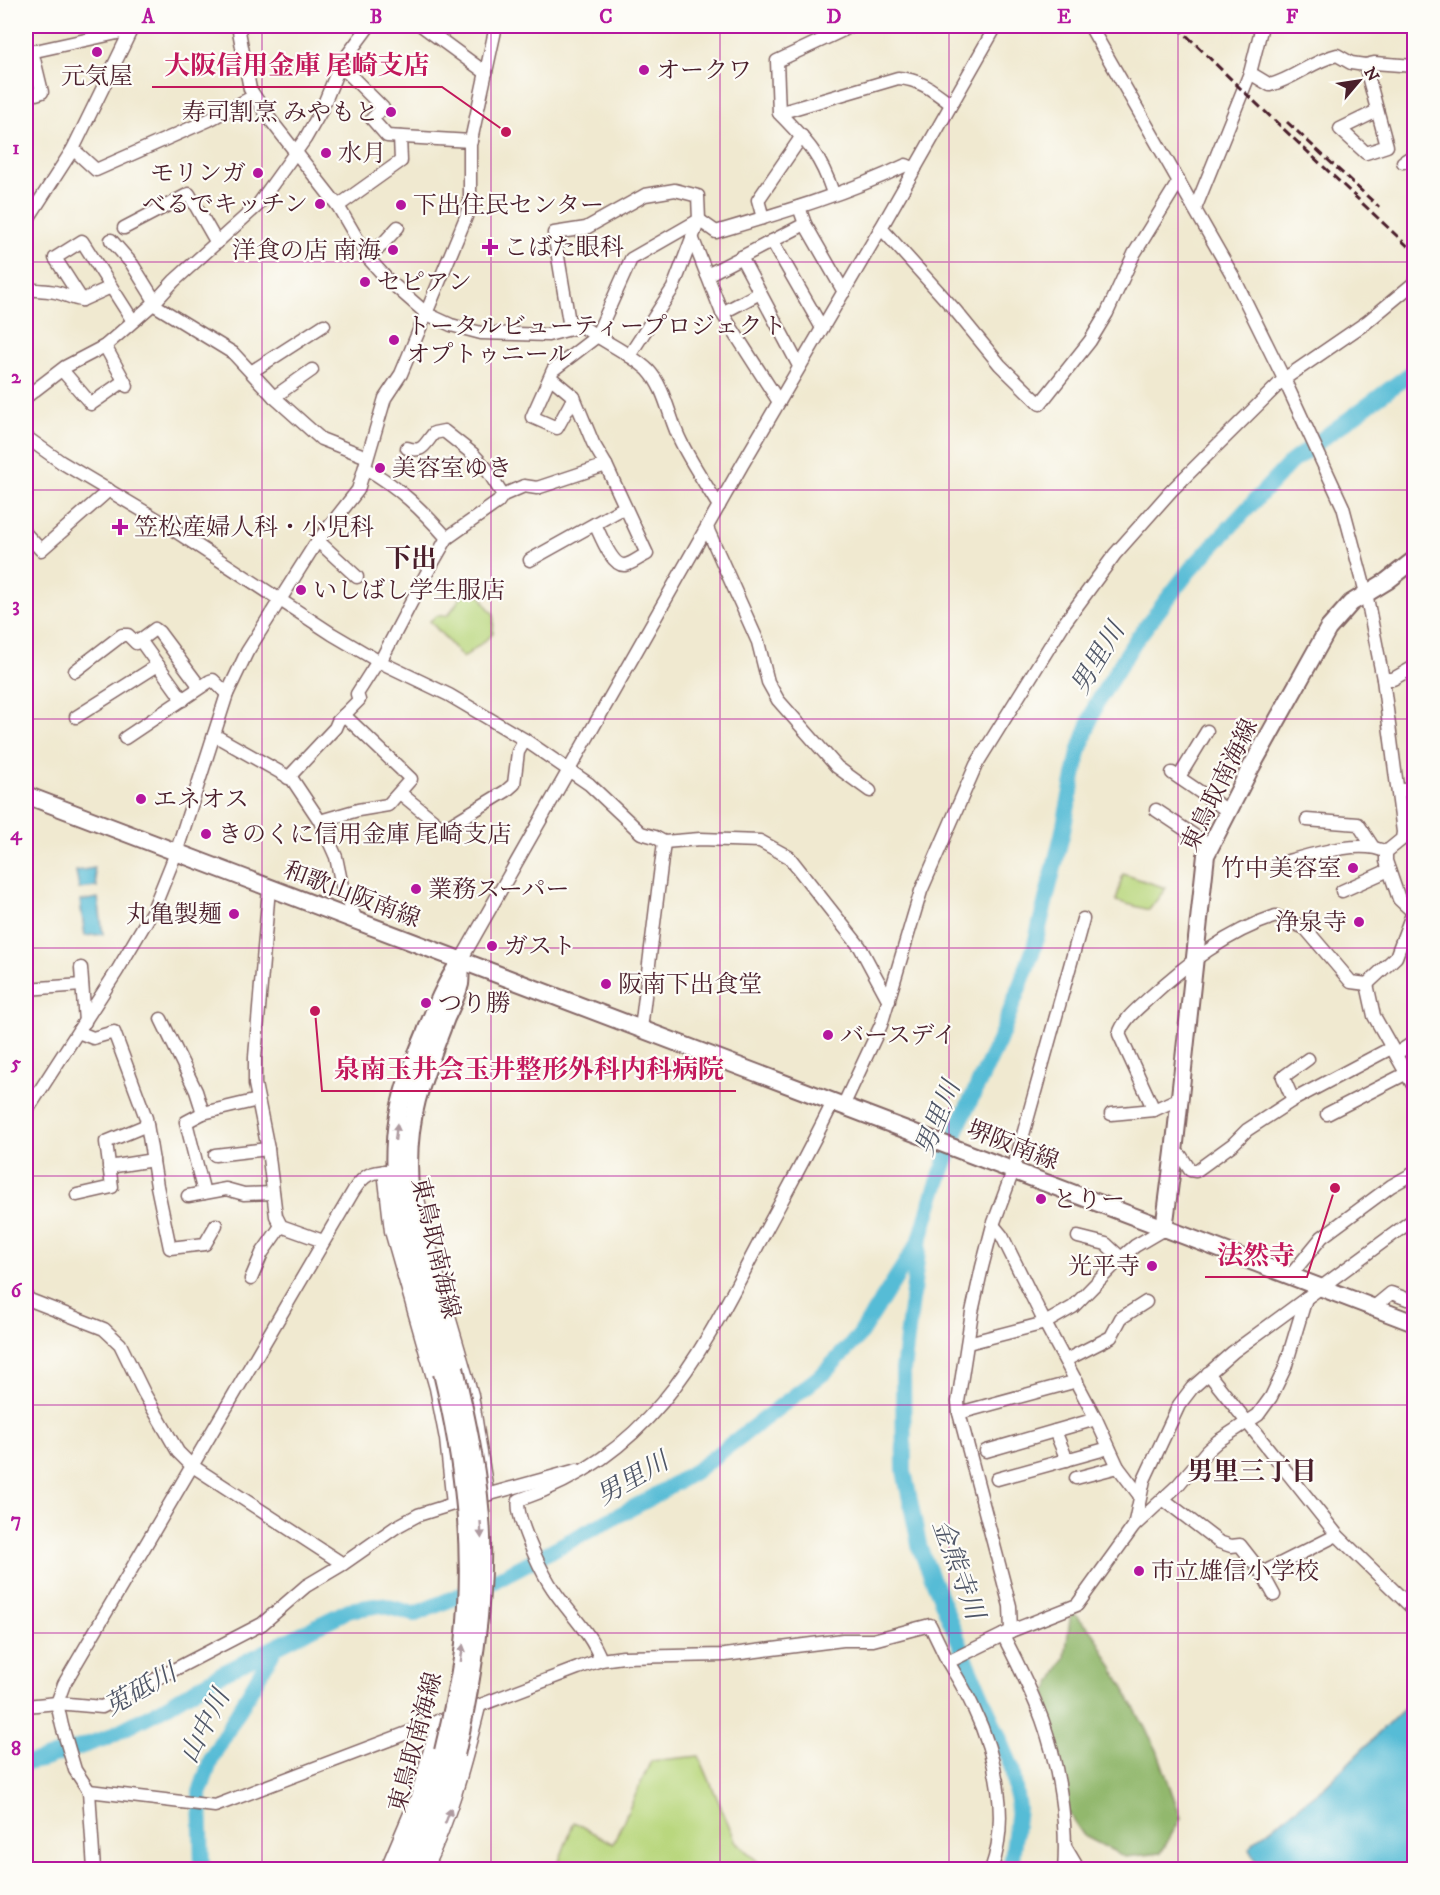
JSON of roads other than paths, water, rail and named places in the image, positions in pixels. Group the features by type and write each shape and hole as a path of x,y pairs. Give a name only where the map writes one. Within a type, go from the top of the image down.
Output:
{"main road":[{"name":"東鳥取南海線","path":"1164,1229 1204,861 1228,811 1328,629 1345,610 1366,593 1387,581 1414,560"},
{"name":"和歌山阪南線","path":"26,795 461,960"},
{"name":"東鳥取南海線","path":"413,1869 442,1802 464,1645 468,1574 465,1505 449,1371 412,1213 410,1173 412,1121 424,1075 459,985 461,960"},
{"name":"東鳥取南海線","path":"449,1371 407,1253 389,1171 398,1117 410,1069 447,980 461,960"},
{"name":"堺阪南線","path":"461,960 1414,1323"},
{"name":"東鳥取南海線","path":"398,1869 449,1753"}],"street":[{"path":"238,26 250,89 254,96 338,206 369,259 387,279 427,314 452,325 481,333 548,335 582,326 629,356 649,371 662,393 680,441 719,506"},
{"path":"26,397 62,370 105,346 257,206 321,111 340,65 369,26"},
{"path":"422,26 486,73"},
{"path":"26,1112 82,1027 153,910 176,853 227,694 246,652 318,541 358,490 385,398 401,374 466,218 470,200 471,141 496,26"},
{"path":"833,193 826,172 812,146 779,113 777,61 825,31 852,26"},
{"path":"461,960 799,366 844,292 996,26"},
{"path":"1090,26 1234,278 1343,507 1366,593 1383,679 1399,791 1404,832 1402,839 1386,852"},
{"path":"1195,209 1250,72 1262,26"},
{"path":"26,97 42,92 29,52 132,28"},
{"path":"26,222 73,149 132,28"},
{"path":"1250,72 1270,85 1283,82 1322,58 1337,55 1351,63 1414,66"},
{"path":"340,65 383,108 372,119 387,136 471,141"},
{"path":"1365,65 1377,111"},
{"path":"779,113 898,78 912,79 951,104"},
{"path":"73,149 96,170 209,120 254,96"},
{"path":"763,218 758,200 802,136"},
{"path":"338,206 401,161 400,137"},
{"path":"1403,162 1414,154"},
{"path":"699,220 716,232 799,207 872,181 906,165 915,169"},
{"path":"881,228 1000,365 1040,404 1096,332 1118,293 1134,254 1179,181"},
{"path":"570,328 554,233 586,228 645,195 675,190 698,196 699,220 673,288 629,356"},
{"path":"124,228 189,194 217,243"},
{"path":"799,207 844,292"},
{"path":"574,397 557,428 532,417 553,370 596,337 631,259 699,220"},
{"path":"707,275 806,224"},
{"path":"369,259 398,226"},
{"path":"692,237 722,313 779,402"},
{"path":"111,240 132,264 154,302 223,345 274,397 321,439 366,462 422,510 447,538"},
{"path":"82,300 56,258 82,241 133,321"},
{"path":"772,241 822,328"},
{"path":"741,257 799,366"},
{"path":"601,1660 596,1646 548,1581 521,1523 517,1506 519,1500 565,1482 616,1449 637,1431 657,1410 689,1368 714,1329 842,1106 881,1025 921,891 976,765 1063,625 1115,554 1171,491 1284,379 1367,322 1414,283"},
{"path":"26,288 38,292 54,291 70,299 82,300 111,287"},
{"path":"722,313 760,294"},
{"path":"251,372 324,325"},
{"path":"62,370 91,404 126,383 105,346"},
{"path":"274,397 312,370"},
{"path":"550,377 574,397 646,554 626,565 614,562 595,524"},
{"path":"407,448 416,451 421,449 434,433 444,431 480,461 503,495"},
{"path":"26,436 61,462 160,520 280,601 379,662 449,695 570,769 589,783 641,833 664,842 700,839 760,841 789,857 860,947 889,1001"},
{"path":"288,778 359,700 357,694 379,662 447,538 498,502 503,495 525,486 537,488 606,465"},
{"path":"26,536 40,550 109,490"},
{"path":"530,560 625,507"},
{"path":"707,528 758,642 768,682 778,700 837,767 870,791"},
{"path":"318,541 357,577"},
{"path":"75,671 122,635 128,635 136,643 154,629 158,630 200,687"},
{"path":"140,640 183,700"},
{"path":"76,717 158,665"},
{"path":"1383,679 1393,679 1414,667"},
{"path":"125,738 212,680 227,694"},
{"path":"320,822 358,810 388,805 411,779 344,716"},
{"path":"1207,731 1176,775 1228,811"},
{"path":"213,735 288,778 320,822 336,857 342,886 357,922"},
{"path":"400,793 444,829 514,784 518,752 525,740"},
{"path":"1399,791 1414,788"},
{"path":"1156,810 1210,846"},
{"path":"1307,820 1358,824 1373,847"},
{"path":"641,1029 664,842"},
{"path":"1288,861 1332,850 1373,847 1386,852"},
{"path":"1367,984 1396,957 1414,910 1399,899 1386,861 1386,852"},
{"path":"1342,891 1389,870"},
{"path":"269,888 255,1057 255,1084 268,1149 276,1216 281,1226 323,1241"},
{"path":"1154,1110 1119,1034 1123,1022 1195,958 1252,924 1276,916 1305,928 1351,982 1367,984"},
{"path":"1064,1869 1066,1848 1060,1799 1047,1737 1030,1689 1005,1634 1010,1606 958,1402 972,1312 993,1225 1083,919"},
{"path":"81,968 82,1027 93,1038 114,1032 147,1125 170,1248 205,1244 216,1225"},
{"path":"1367,984 1374,1016 1414,1087"},
{"path":"26,989 82,985"},
{"path":"161,1019 196,1090 203,1113"},
{"path":"1174,1152 1181,1156 1190,1170 1197,1171 1247,1131 1293,1100 1414,1042"},
{"path":"1293,1100 1283,1077 1308,1059"},
{"path":"1327,1113 1407,1073"},
{"path":"1112,1114 1154,1110 1180,1098"},
{"path":"204,1193 186,1122 203,1113 258,1100"},
{"path":"77,1195 112,1187 106,1142 147,1125"},
{"path":"215,1155 268,1149"},
{"path":"411,1150 419,1203 472,1395 487,1494"},
{"path":"109,1167 153,1160"},
{"path":"94,1869 89,1791 75,1770 57,1703 64,1684 323,1241 363,1177 389,1171 391,1231 436,1388 446,1439 453,1504"},
{"path":"1290,1276 1322,1237 1391,1186 1414,1173"},
{"path":"188,1196 226,1189 244,1194 273,1193"},
{"path":"1134,1526 1144,1480 1179,1405 1192,1388 1233,1352 1414,1219"},
{"path":"993,1225 1002,1236 1077,1381 1118,1467 1140,1496"},
{"path":"251,1279 261,1252 281,1226"},
{"path":"968,1343 1045,1323 1073,1307 1135,1246 1164,1229"},
{"path":"1078,1237 1106,1244 1121,1258"},
{"path":"1374,1307 1391,1293 1414,1299"},
{"path":"26,1296 30,1300 104,1329 120,1344 144,1393 178,1452 191,1465 343,1564"},
{"path":"951,1660 1005,1634 1077,1605 1134,1526 1163,1499 1212,1446 1248,1423 1265,1406 1285,1368 1306,1298"},
{"path":"1066,1360 1111,1337 1121,1318 1146,1302"},
{"path":"1208,1373 1337,1535 1414,1610"},
{"path":"959,1413 1077,1381"},
{"path":"986,1450 1096,1419"},
{"path":"1055,1431 1066,1460"},
{"path":"998,1479 1109,1448"},
{"path":"26,1706 57,1703 102,1707 262,1624 306,1586 418,1515 586,1467"},
{"path":"1076,1478 1118,1467"},
{"path":"1163,1499 1219,1542 1231,1546 1240,1545 1262,1573 1274,1595"},
{"path":"1262,1573 1337,1535"},
{"path":"89,1791 215,1806 601,1660 623,1657 725,1655 843,1640 873,1640 930,1624 951,1660 973,1706 988,1743 996,1775 1000,1820 998,1851 991,1869"},
{"path":"425,1869 437,1845 456,1794 479,1707"},
{"path":"386,1869 417,1797 438,1721"},
{"path":"1066,1848 1078,1869"}],"water":[{"path":"94,868 97,887 79,889 76,871"},
{"path":"98,898 103,934 85,936 80,901"},
{"path":"1414,1699 1414,1869 1260,1869 1250,1848 1253,1842 1325,1786"}],"waterway":[{"name":"男里川","path":"26,1763 42,1760 106,1738 160,1710 217,1676 349,1610 381,1605 415,1614 490,1583 651,1498 697,1470 824,1373 859,1336 920,1240 960,1122 999,1041 1034,948 1062,835 1079,752 1096,704 1135,641 1189,571 1291,462 1414,371"},
{"name":"金熊寺川","path":"919,1245 903,1370 904,1471 920,1549 1012,1768 1018,1808 1012,1859 1008,1870"},
{"name":"山中川","path":"202,1870 200,1792 212,1757 275,1648"}],"railway":[{"path":"1177,26 1414,252"},
{"path":"1287,122 1379,207"}],"place":[{"name":"元気屋","path":"97,52"},
{"name":"オークワ","path":"644,70"},
{"name":"寿司割烹 みやもと","path":"391,112"},
{"name":"大阪信用金庫 尾崎支店","path":"506,132"},
{"name":"水月","path":"326,153"},
{"name":"モリンガ","path":"258,173"},
{"name":"べるでキッチン","path":"320,204"},
{"name":"下出住民センター","path":"401,205"},
{"name":"こばた眼科","path":"490,247"},
{"name":"洋食の店 南海","path":"393,250"},
{"name":"セピアン","path":"365,282"},
{"name":"トータルビューティープロジェクト オプトゥニール","path":"394,340"},
{"name":"美容室ゆき","path":"380,468"},
{"name":"笠松産婦人科・小児科","path":"120,527"},
{"name":"いしばし学生服店","path":"301,590"},
{"name":"エネオス","path":"141,799"},
{"name":"きのくに信用金庫 尾崎支店","path":"206,834"},
{"name":"竹中美容室","path":"1353,868"},
{"name":"業務スーパー","path":"416,889"},
{"name":"丸亀製麺","path":"234,914"},
{"name":"浄泉寺","path":"1359,922"},
{"name":"ガスト","path":"492,946"},
{"name":"阪南下出食堂","path":"606,984"},
{"name":"つり勝","path":"426,1003"},
{"name":"泉南玉井会玉井整形外科内科病院","path":"315,1011"},
{"name":"バースデイ","path":"828,1035"},
{"name":"法然寺","path":"1335,1188"},
{"name":"とりー","path":"1041,1199"},
{"name":"光平寺","path":"1152,1266"},
{"name":"市立雄信小学校","path":"1139,1571"}],"district":[{"name":"下出","path":"411,558"},
{"name":"男里三丁目","path":"1252,1471"}],"water label":[{"name":"莵砥川","path":"140,1689"}]}
